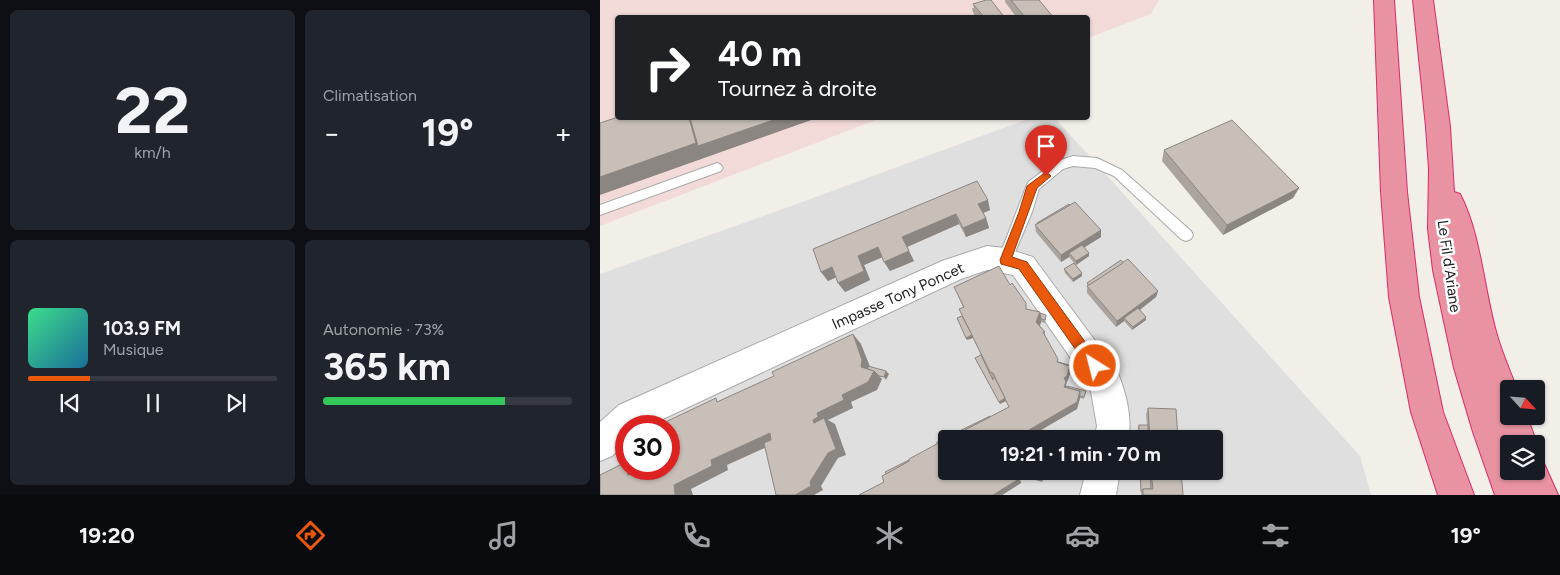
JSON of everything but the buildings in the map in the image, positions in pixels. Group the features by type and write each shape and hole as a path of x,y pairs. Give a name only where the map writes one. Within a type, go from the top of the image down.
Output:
{"highway":[{"path":"1384,0 1394,192 1404,297 1427,412 1456,495"},
{"name":"Le Fil d'Ariane","path":"1423,0 1441,169 1441,235 1456,315 1472,377 1497,455 1513,495"},
{"path":"1441,169 1461,237 1482,335 1500,388"},
{"path":"1534,480 1540,495"}],"street":[{"name":"Impasse Tony Poncet","path":"600,444 631,417 944,274 988,258 1006,260 1023,266 1105,380 1114,426 1113,430"},
{"path":"1098,495 1101,480"}],"lane":[{"path":"1006,260 1032,186 1059,165 1073,161 1097,163 1118,173 1186,235"},
{"path":"600,210 717,168"}],"shaded area":[{"path":"600,0 1159,0 1151,14 1090,37 1090,15 615,15 615,120 876,120 600,226"},
{"path":"1025,120 1057,120 1360,456 1371,495 600,495 600,274"}],"route":[{"path":"1046,176 1032,186 1006,260 1023,266 1095,366"}]}
